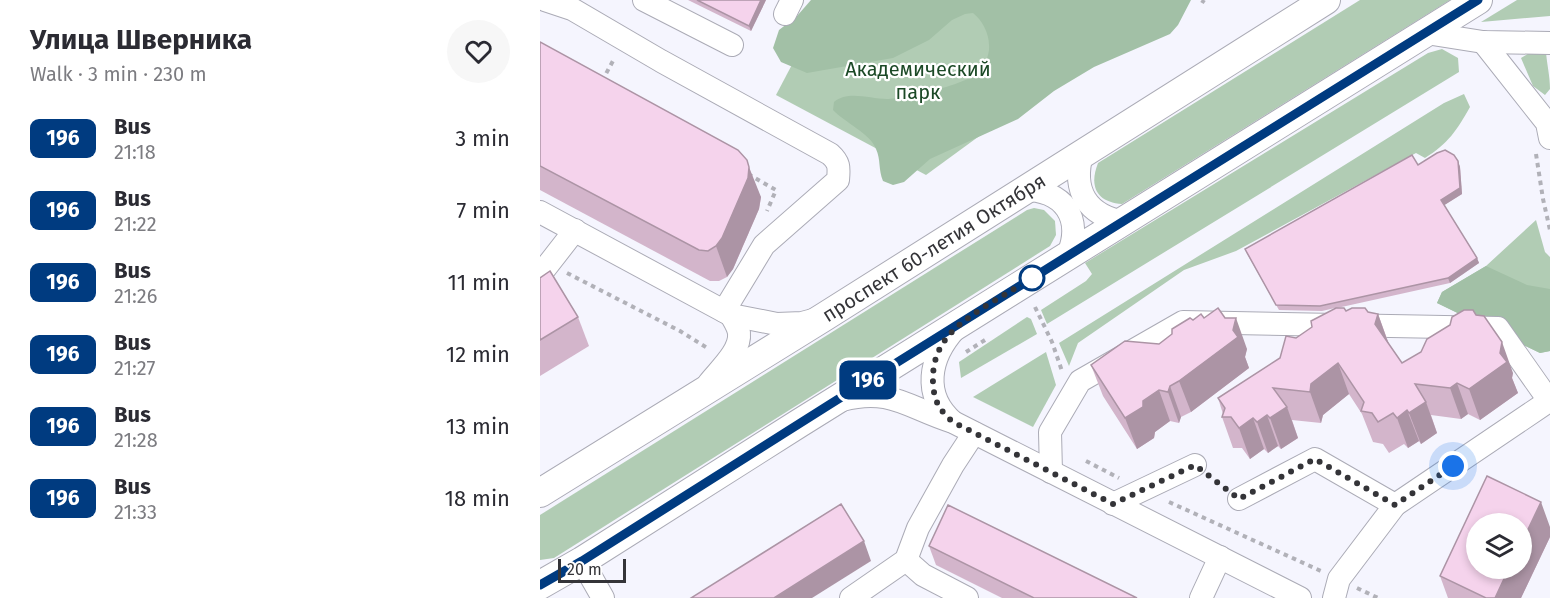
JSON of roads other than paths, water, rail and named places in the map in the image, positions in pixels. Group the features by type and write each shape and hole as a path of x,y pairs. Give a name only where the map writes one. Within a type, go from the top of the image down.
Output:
{"main road":[{"name":"проспект 60-летия Октября","path":"540,494 1326,0"},
{"path":"556,573 1068,255 1125,222 1478,0"}],"street":[{"path":"545,0 572,9 830,154 836,160 840,168 837,180 764,245 727,313"},
{"path":"644,0 732,45"},
{"path":"1426,33 1483,42 1550,43"},
{"path":"1483,42 1549,127"},
{"path":"1082,154 1078,169 1079,185 1085,199 1095,211 1109,219 1125,222"},
{"path":"1024,190 1038,190 1051,194 1070,214 1074,228 1073,242 1068,255"},
{"path":"540,212 727,313 753,321 777,324 802,323 824,317"},
{"path":"544,269 575,230"},
{"path":"702,393 738,342 737,326 727,313"},
{"path":"953,422 941,412 934,398 933,379 935,361 943,342 960,322"},
{"path":"1051,472 1050,432 1080,381 1183,322 1498,328 1549,402 1395,505 1337,589"},
{"path":"832,403 860,395 878,395 894,398 953,422 1300,598"},
{"path":"851,598 906,560 918,528 953,465 974,433"},
{"path":"1239,499 1315,459 1395,505"},
{"path":"1113,504 1195,465"},
{"path":"1201,598 1220,557"},
{"path":"906,560 923,575 967,598"},
{"path":"556,573 603,598"}],"park label":[{"name":"Академический парк","path":"918,80"}]}
